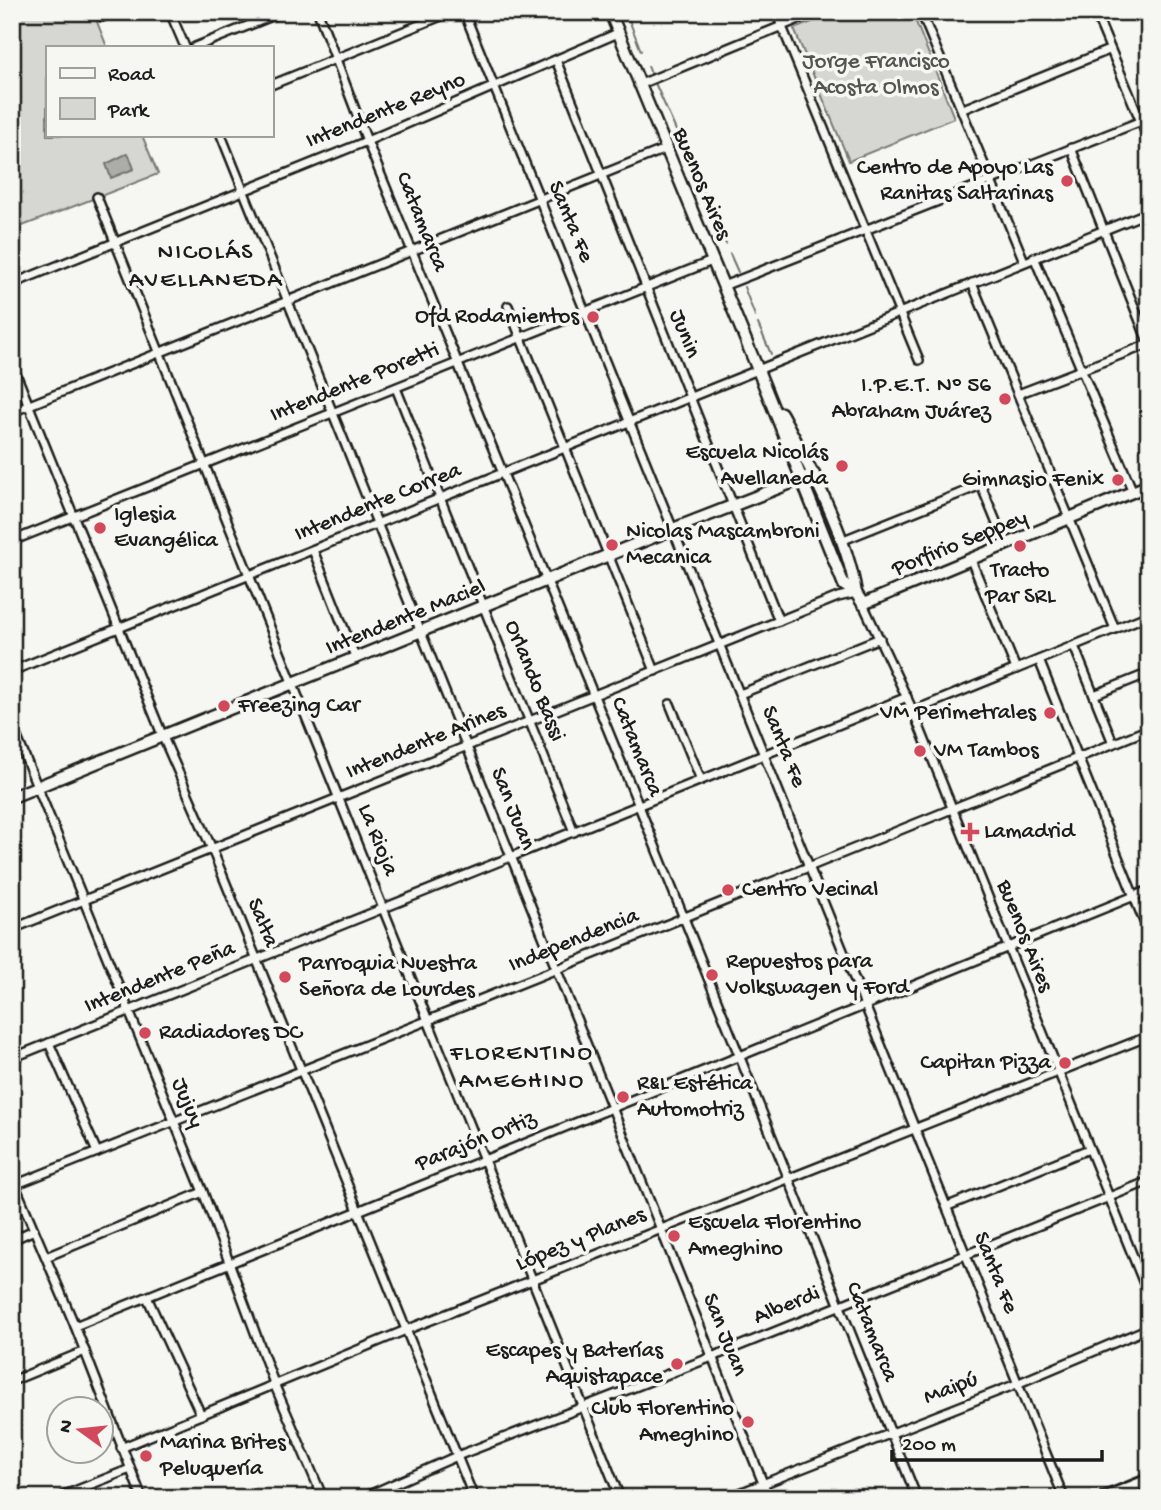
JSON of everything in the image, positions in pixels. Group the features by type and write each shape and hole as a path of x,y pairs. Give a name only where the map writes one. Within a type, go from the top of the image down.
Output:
{"main road":[{"name":"Buenos Aires","path":"610,12 844,585 856,593 863,604"},
{"name":"Buenos Aires","path":"758,370 814,474 841,541 856,593"},
{"name":"Intendente Maciel","path":"12,797 814,474"},
{"name":"Porfirio Seppey","path":"863,604 1149,485"},
{"path":"1104,1498 1149,1480"}],"street":[{"path":"102,17 113,12"},
{"path":"170,12 185,46"},
{"path":"197,46 282,12"},
{"name":"Catamarca","path":"318,12 367,141 639,806 917,1498"},
{"path":"273,84 451,12"},
{"name":"Santa Fe","path":"464,12 1064,1498"},
{"path":"776,12 919,360"},
{"path":"638,85 816,12"},
{"path":"921,12 1024,261"},
{"path":"1095,12 1110,50 1145,119 1149,141"},
{"name":"Intendente Reyno","path":"12,284 367,141 618,33"},
{"path":"963,109 1110,50"},
{"name":"Junin","path":"556,61 779,621"},
{"path":"723,286 1145,119"},
{"name":"San Juan","path":"221,136 769,1498"},
{"path":"1018,394 1149,344 1070,148"},
{"path":"12,412 665,149"},
{"name":"La Rioja","path":"97,197 620,1498"},
{"name":"Intendente Correa","path":"12,671 1149,212"},
{"path":"1034,257 1133,492"},
{"name":"Intendente Poretti","path":"12,541 712,261"},
{"path":"972,283 1115,629"},
{"path":"508,306 655,671"},
{"name":"Salta","path":"12,363 474,1498"},
{"name":"Orlando Bassi","path":"396,388 574,832"},
{"path":"841,541 981,485 1006,546"},
{"path":"313,550 356,659"},
{"path":"971,559 1016,669"},
{"name":"Intendente Arines","path":"12,929 838,597 856,593"},
{"name":"Buenos Aires","path":"863,604 907,696 1149,1296"},
{"path":"913,711 1149,615"},
{"path":"740,694 880,638"},
{"path":"1074,646 1113,743"},
{"path":"1039,660 1149,934"},
{"path":"1094,695 1149,673"},
{"name":"Intendente Peña","path":"12,1058 907,696"},
{"path":"670,704 701,780"},
{"name":"Jujuy","path":"13,729 203,1192 275,1385 323,1498"},
{"name":"Independencia","path":"13,1181 22,1182 557,970 683,916 1149,729"},
{"name":"Parajón Ortiz","path":"75,1326 1149,890"},
{"path":"1058,1072 1149,1036"},
{"path":"49,1043 97,1152"},
{"name":"López y Planes","path":"121,1448 406,1329 1058,1072"},
{"path":"948,1206 1089,1149"},
{"path":"13,1181 75,1326 142,1498"},
{"name":"Alberdi","path":"362,1498 457,1456 712,1357 1149,1181"},
{"path":"46,1257 203,1192"},
{"path":"12,1240 34,1230"},
{"path":"147,1297 201,1415"},
{"name":"Maipú","path":"727,1498 1019,1384 1149,1328"},
{"path":"12,1381 85,1351"},
{"path":"57,1498 130,1469"}],"green space":[{"path":"12,12 93,12 107,46 46,46 46,136 142,136 158,174 12,230"},
{"name":"Jorge Francisco Acosta Olmos","path":"837,12 912,12 954,118 849,161 794,29"}],"shaded area":[{"path":"129,155 134,169 111,178 106,164"}],"waterway":[{"path":"626,12 641,51"},
{"path":"648,66 651,74"},
{"path":"655,83 716,221"},
{"path":"718,226 726,244"},
{"path":"730,254 738,272"},
{"path":"744,287 755,316"},
{"path":"758,324 771,354"}],"place":[{"name":"Centro de Apoyo Las Ranitas Saltarinas","path":"1067,181"},
{"name":"Ofd Rodamientos","path":"593,317"},
{"name":"I.P.E.T. Nº 56 Abraham Juárez","path":"1005,399"},
{"name":"Escuela Nicolás Avellaneda","path":"842,466"},
{"name":"Gimnasio Fenix","path":"1118,480"},
{"name":"Iglesia Evangélica","path":"100,528"},
{"name":"Nicolas Mascambroni Mecanica","path":"612,545"},
{"name":"Tracto Par SRL","path":"1020,546"},
{"name":"Freezing Car","path":"224,706"},
{"name":"VM Perimetrales","path":"1050,713"},
{"name":"VM Tambos","path":"920,751"},
{"name":"Lamadrid","path":"970,832"},
{"name":"Centro Vecinal","path":"728,890"},
{"name":"Repuestos para Volkswagen y Ford","path":"712,975"},
{"name":"Parroquia Nuestra Señora de Lourdes","path":"285,977"},
{"name":"Radiadores DC","path":"145,1033"},
{"name":"Capitan Pizza","path":"1065,1063"},
{"name":"R&L Estética Automotriz","path":"623,1097"},
{"name":"Escuela Florentino Ameghino","path":"674,1236"},
{"name":"Escapes y Baterías Aquistapace","path":"677,1364"},
{"name":"Club Florentino Ameghino","path":"748,1422"},
{"name":"Marina Brites Peluquería","path":"146,1456"}],"district":[{"name":"NICOLÁS AVELLANEDA","path":"206,267"},
{"name":"FLORENTINO AMEGHINO","path":"522,1068"}]}
